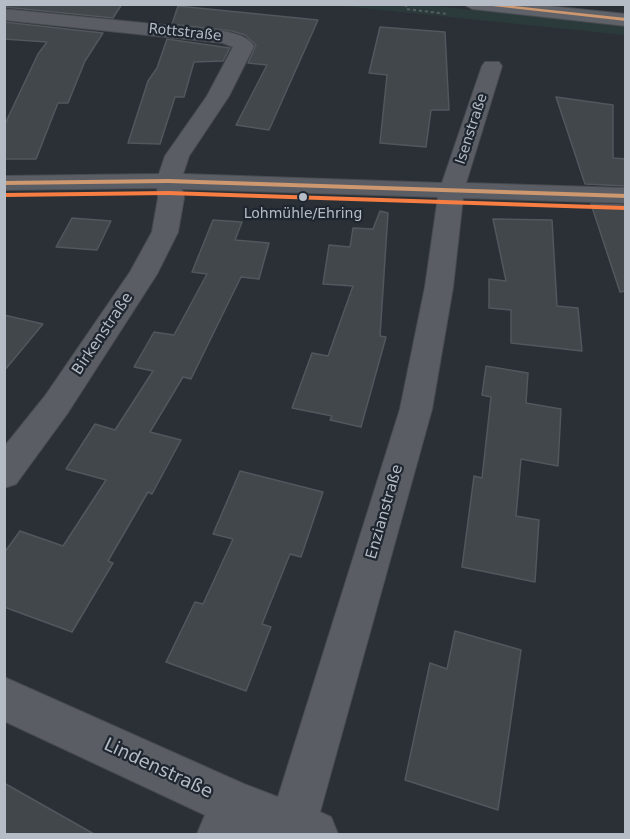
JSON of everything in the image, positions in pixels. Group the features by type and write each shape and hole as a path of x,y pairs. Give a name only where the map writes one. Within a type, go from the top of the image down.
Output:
{"main road":[{"path":"472,4 626,20"}],"street":[{"name":"Rottstraße","path":"4,14 223,37 242,42 243,52 218,96 177,156 168,181"},
{"name":"Isenstraße","path":"451,191 492,66"},
{"path":"4,183 168,181 626,196"},
{"name":"Birkenstraße","path":"4,474 56,405 147,266 165,232 169,215 168,181"},
{"name":"Enzianstraße","path":"303,831 416,409 439,287 451,191"},
{"name":"Lindenstraße","path":"4,698 229,820 303,831"}],"shaded area":[{"path":"333,5 424,5 625,25 625,35"}],"building":[{"path":"4,4 122,4 113,18 4,7"},
{"path":"178,6 318,20 269,130 236,125 267,65 248,63 256,45 245,35 232,31 172,24"},
{"path":"4,22 103,33 85,61 68,103 58,103 36,159 4,159 4,126 38,54 47,42 4,39"},
{"path":"380,27 445,32 449,110 431,110 426,147 380,143 387,75 369,73"},
{"path":"167,39 230,48 223,61 194,62 184,97 175,97 160,144 128,143 148,81 157,68"},
{"path":"556,97 613,105 613,158 626,159 626,186 585,184"},
{"path":"591,204 626,205 626,291 620,292"},
{"path":"380,211 388,213 380,336 386,337 361,427 330,420 332,416 292,408 312,353 328,356 353,286 323,284 329,245 350,247 353,228 373,229"},
{"path":"72,218 111,221 97,250 56,247"},
{"path":"493,219 552,220 557,306 578,308 582,351 511,343 511,310 489,308 489,279 506,281"},
{"path":"213,220 242,222 235,240 269,243 259,279 241,277 191,379 183,377 150,432 181,440 152,494 148,492 108,561 113,563 72,632 4,607 4,553 20,531 63,546 106,480 66,469 95,424 115,430 153,371 134,367 154,332 174,335 207,274 192,272"},
{"path":"4,315 43,324 4,371"},
{"path":"486,366 528,373 526,403 561,409 558,466 521,459 516,516 539,520 535,582 462,567 474,476 482,478 491,397 482,395"},
{"path":"240,471 323,492 301,557 290,554 262,624 271,627 246,691 166,662 195,602 203,604 233,539 213,534"},
{"path":"455,631 521,650 498,810 405,780 430,663 447,669"},
{"path":"4,783 94,834 4,834"}],"transit line":[{"path":"477,4 626,20"},
{"path":"4,183 168,181 626,196"},
{"path":"4,195 168,193 626,208"}],"place":[{"name":"Lohmühle/Ehring","path":"303,197"}]}
